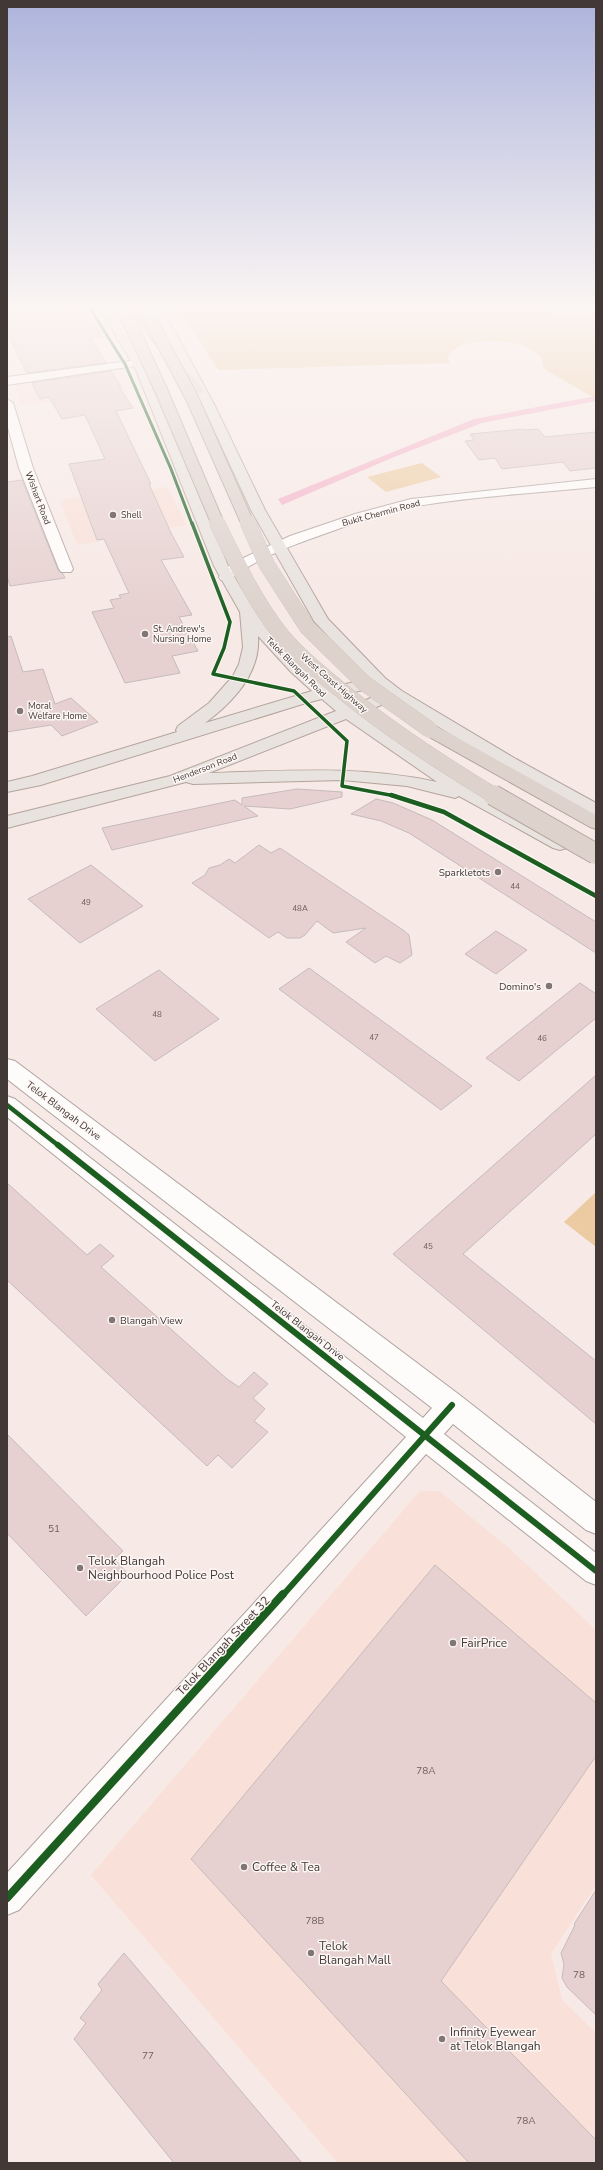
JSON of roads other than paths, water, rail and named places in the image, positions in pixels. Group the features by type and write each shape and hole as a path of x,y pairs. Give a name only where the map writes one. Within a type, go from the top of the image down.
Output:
{"highway":[{"name":"West Coast Highway","path":"170,411 217,521 243,575 281,634 314,668 367,713 449,768 596,854"},
{"name":"West Coast Highway","path":"198,411 267,565 307,627 364,683 409,716 596,823"}],"main road":[{"name":"Telok Blangah Road","path":"157,411 179,462 200,518 226,577 247,613 271,644 323,694 346,713 468,795 596,863"},
{"path":"211,411 236,468 278,547 322,620 379,681 396,694 510,763 596,811"},
{"path":"170,739 206,714 226,696 238,679 250,652 247,613"},
{"path":"7,787 35,781 323,694 379,681"},
{"name":"Henderson Road","path":"7,822 176,780 396,694"},
{"path":"176,780 269,775 342,775 407,781 468,795"}],"street":[{"name":"Wishart Road","path":"8,411 11,430 66,569"},
{"name":"Bukit Chermin Road","path":"226,577 232,570 242,564 278,547 360,517 416,502 596,483"},
{"name":"Telok Blangah Drive","path":"7,1067 234,1237 596,1520"},
{"name":"Telok Blangah Drive","path":"7,1105 596,1571"},
{"name":"Telok Blangah Street 32","path":"7,1898 452,1406"}],"place":[{"name":"Shell","path":"113,515"},
{"name":"St. Andrew's Nursing Home","path":"145,634"},
{"name":"Moral Welfare Home","path":"20,711"},
{"name":"Sparkletots","path":"498,872"},
{"name":"Domino's","path":"549,986"},
{"name":"Blangah View","path":"112,1320"},
{"name":"Telok Blangah Neighbourhood Police Post","path":"80,1568"},
{"name":"FairPrice","path":"453,1643"},
{"name":"Coffee & Tea","path":"244,1867"},
{"name":"Telok Blangah Mall","path":"311,1953"},
{"name":"Infinity Eyewear at Telok Blangah","path":"442,2039"}]}
